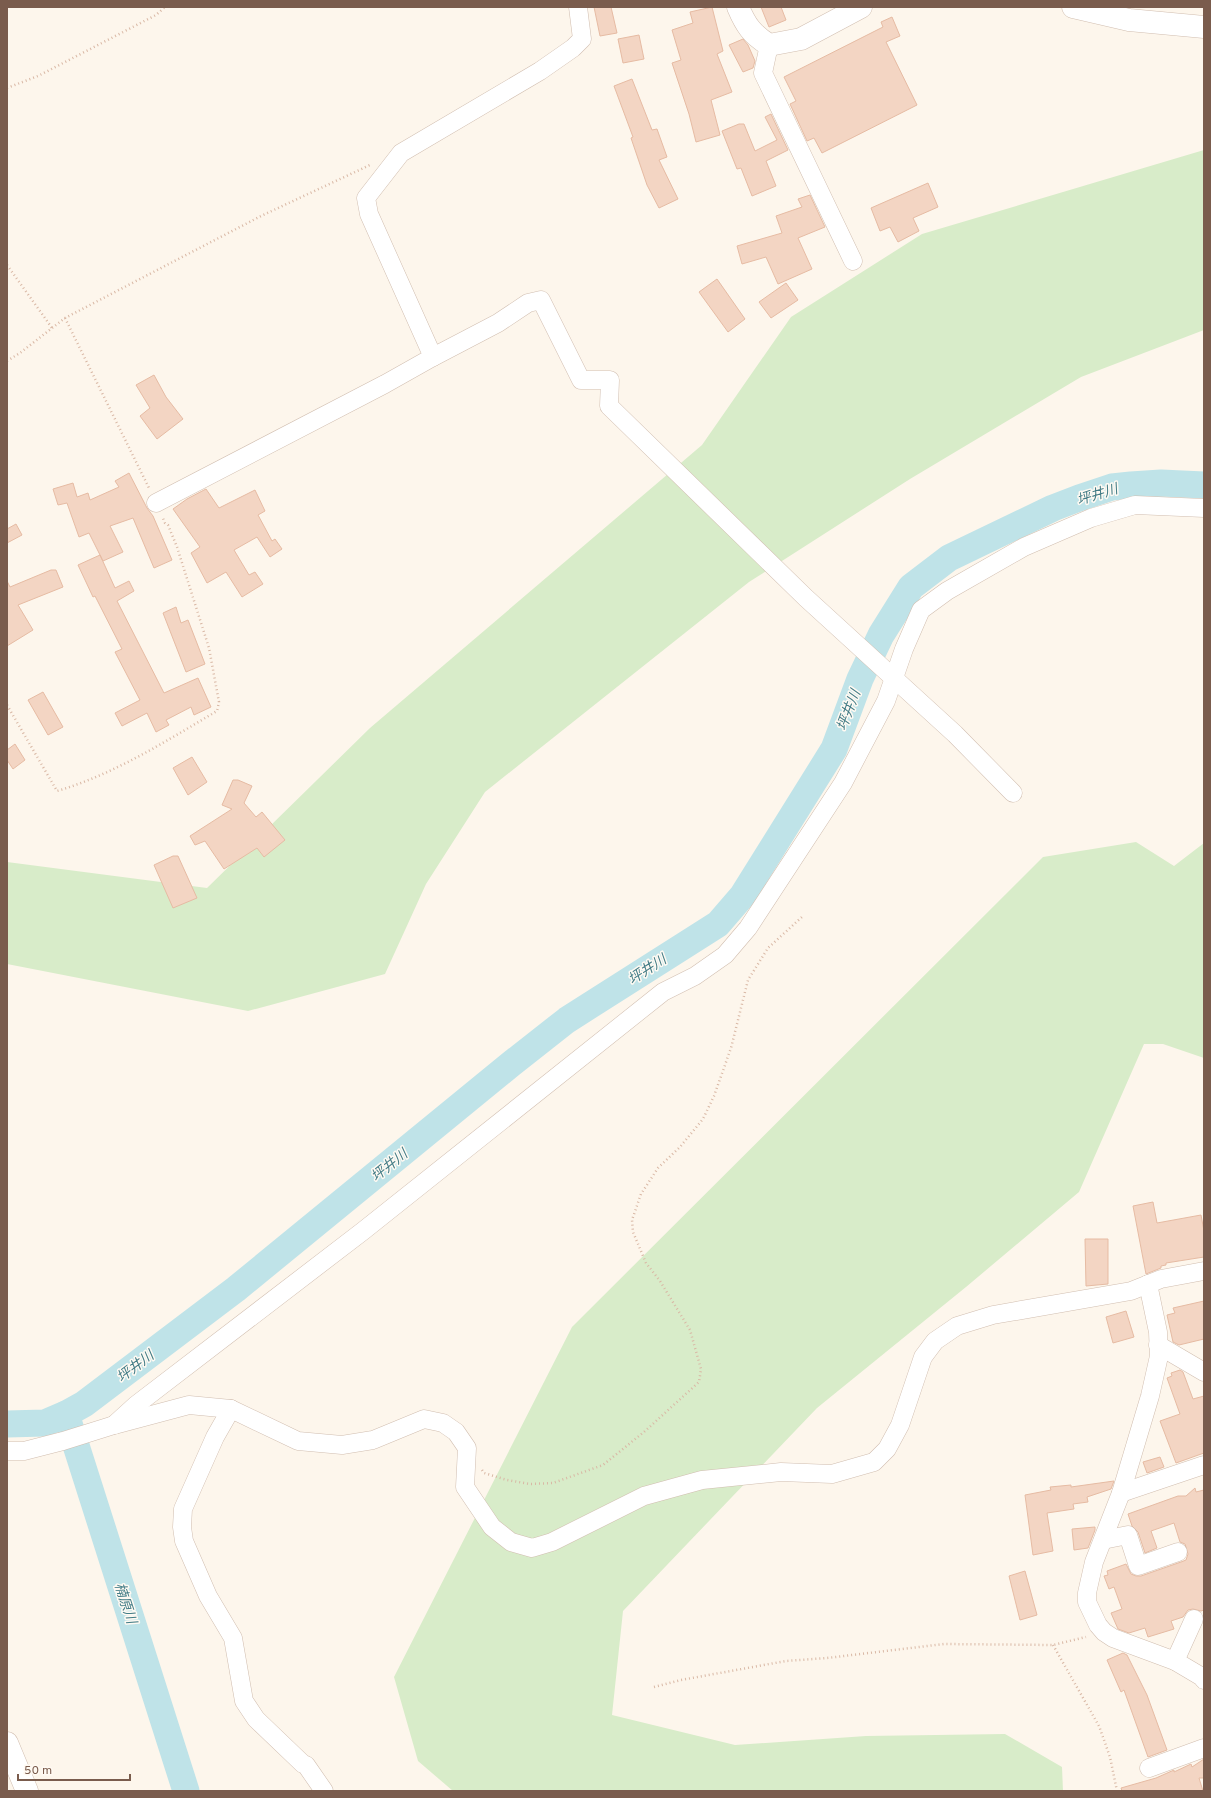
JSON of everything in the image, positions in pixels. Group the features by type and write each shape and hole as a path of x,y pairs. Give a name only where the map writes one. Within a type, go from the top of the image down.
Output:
{"street":[{"path":"433,357 369,214 366,198 401,153 540,70 572,48 582,39 578,7"},
{"path":"738,7 744,22 755,35 769,45 801,40 861,7"},
{"path":"1073,7 1129,20 1204,27"},
{"path":"769,45 763,73 853,261"},
{"path":"156,504 498,323 528,303 541,300 581,380 610,380 609,406 806,598 955,734 1013,793"},
{"path":"114,1425 136,1405 363,1231 663,992 695,976 725,955 748,928 843,783 886,701 888,673 904,649 921,610 948,591 1024,547 1091,518 1135,505 1204,508"},
{"path":"7,1451 24,1451 189,1405 231,1408 298,1441 342,1446 373,1440 424,1419 443,1423 456,1432 467,1448 465,1487 492,1527 511,1542 532,1548 552,1542 644,1496 702,1480 781,1472 832,1474 874,1462 887,1450 900,1425 923,1357 935,1341 956,1326 993,1315 1120,1293 1161,1279 1204,1271"},
{"path":"1148,1284 1158,1332 1159,1356 1150,1396 1120,1493 1094,1562 1087,1593 1087,1602 1091,1613 1104,1632 1114,1638 1175,1661 1203,1677"},
{"path":"1158,1346 1204,1372"},
{"path":"231,1408 215,1437 183,1509 182,1527 184,1541 208,1596 233,1638 244,1701 256,1719 303,1764 306,1765 324,1791"},
{"path":"1120,1493 1204,1465"},
{"path":"1103,1540 1128,1535 1138,1566 1178,1552"},
{"path":"1175,1661 1194,1619"},
{"path":"7,1743 27,1791"},
{"path":"1149,1768 1204,1748"}],"path":[{"path":"7,88 45,72 156,15 165,7"},
{"path":"7,361 65,318 261,216 373,163"},
{"path":"7,265 52,328"},
{"path":"7,705 57,791 84,783 150,751 217,711 219,702 209,648 177,547 168,525 165,523 65,318"},
{"path":"467,1448 484,1473 507,1480 530,1484 553,1483 603,1465 644,1432 699,1382 701,1369 690,1330 660,1281 646,1263 633,1232 632,1220 641,1194 658,1168 680,1147 703,1119 714,1096 730,1048 748,980 768,948 803,916"},
{"path":"654,1687 681,1680 786,1661 827,1658 944,1644 1053,1645 1104,1632"},
{"path":"1053,1645 1099,1726 1110,1757 1117,1791"}],"green space":[{"path":"1204,150 1204,330 1081,377 910,479 749,582 485,792 426,884 385,974 248,1011 7,964 7,862 207,888 370,728 702,445 791,317 922,234"},
{"path":"1136,842 1174,866 1204,843 1204,1058 1163,1044 1144,1044 1079,1192 966,1287 817,1408 623,1611 612,1715 735,1745 866,1736 1005,1734 1062,1767 1063,1791 453,1791 418,1761 394,1677 572,1327 1043,857"}],"building":[{"path":"594,7 611,7 617,33 600,36"},
{"path":"712,7 723,51 717,54 732,92 711,100 720,135 696,142 689,114 672,63 681,60 672,30 693,23 690,12"},
{"path":"761,7 781,7 786,20 769,27"},
{"path":"892,17 900,36 886,42 917,105 822,153 814,138 807,141 790,104 796,101 784,77 883,27 881,22"},
{"path":"639,35 644,59 623,63 618,39"},
{"path":"743,39 748,45 755,61 753,68 743,72 729,45"},
{"path":"632,79 652,130 657,129 667,157 659,160 678,199 659,208 647,185 631,138 633,137 614,86"},
{"path":"771,114 788,150 766,161 776,186 752,196 741,168 737,169 722,131 739,124 744,124 755,151 777,140 765,117"},
{"path":"928,183 938,207 913,218 919,231 898,242 890,227 880,231 871,208"},
{"path":"810,195 825,227 798,238 812,269 778,284 766,257 742,264 737,246 782,233 776,216 802,207 798,199"},
{"path":"717,279 745,319 728,332 699,292"},
{"path":"786,283 798,300 771,318 759,302"},
{"path":"154,375 166,397 183,419 157,439 140,416 150,408 136,385"},
{"path":"129,473 147,508 153,516 172,560 154,568 133,518 110,526 123,552 103,561 89,533 79,537 67,503 58,505 53,489 73,483 77,497 88,493 90,500 119,487 115,481"},
{"path":"206,489 219,508 255,490 265,511 258,515 272,541 275,539 282,549 270,557 257,537 234,550 249,575 255,572 263,584 242,597 226,572 207,583 191,553 200,547 173,509 187,499"},
{"path":"16,524 22,535 7,543 7,529"},
{"path":"100,555 115,588 129,581 134,591 117,601 164,693 198,678 211,707 194,715 191,707 166,720 169,725 156,732 147,713 122,726 115,713 140,700 115,652 122,649 95,596 93,597 78,565"},
{"path":"51,570 56,570 63,587 18,605 33,630 7,646 7,581 10,587"},
{"path":"176,607 181,623 188,620 205,664 186,672 163,613"},
{"path":"43,692 63,727 48,735 28,700"},
{"path":"15,744 25,760 13,769 7,760 7,750"},
{"path":"192,757 207,782 188,795 173,768"},
{"path":"233,780 238,780 252,786 244,803 256,817 262,812 285,840 264,857 257,848 224,869 205,841 195,845 190,836 232,809 222,805"},
{"path":"173,856 178,856 197,898 173,908 154,865"},
{"path":"1153,1202 1157,1223 1201,1215 1204,1231 1204,1257 1166,1263 1166,1265 1161,1266 1161,1268 1146,1274 1133,1206"},
{"path":"1085,1239 1108,1239 1108,1284 1086,1286"},
{"path":"1204,1301 1204,1339 1179,1345 1173,1342 1167,1315 1175,1313 1173,1308"},
{"path":"1126,1311 1134,1337 1113,1343 1106,1317"},
{"path":"1180,1370 1183,1372 1193,1399 1204,1396 1204,1453 1176,1463 1160,1421 1180,1414 1167,1378 1172,1376 1171,1373"},
{"path":"1160,1457 1164,1467 1147,1473 1143,1462"},
{"path":"1114,1481 1111,1489 1087,1497 1088,1502 1073,1504 1074,1509 1047,1513 1053,1551 1033,1555 1025,1495 1051,1490 1050,1487 1071,1485 1071,1487"},
{"path":"1195,1488 1196,1492 1204,1490 1204,1610 1188,1610 1183,1617 1171,1621 1174,1629 1148,1637 1145,1628 1129,1633 1118,1629 1111,1613 1122,1609 1114,1587 1109,1589 1104,1576 1108,1575 1107,1571 1126,1564 1131,1574 1141,1576 1186,1560 1188,1554 1185,1544 1180,1542 1174,1523 1151,1531 1157,1548 1145,1553 1138,1532 1132,1526 1128,1514 1178,1496 1186,1496"},
{"path":"1095,1527 1088,1548 1074,1550 1072,1529"},
{"path":"1025,1571 1037,1615 1020,1620 1009,1576"},
{"path":"1123,1653 1127,1655 1147,1695 1167,1750 1148,1757 1124,1690 1121,1692 1107,1660"},
{"path":"1204,1759 1204,1778 1199,1778 1203,1791 1122,1791 1121,1788 1156,1778 1174,1770 1174,1772 1191,1764 1192,1767"}],"waterway":[{"name":"坪井川","path":"7,1424 45,1423 84,1404 236,1289 567,1020 718,924 743,895 834,749 860,679 881,635 911,587 949,558 1053,508 1079,498 1112,487 1131,485 1161,483 1204,485"},
{"name":"楠原川","path":"66,1414 186,1791"}]}
